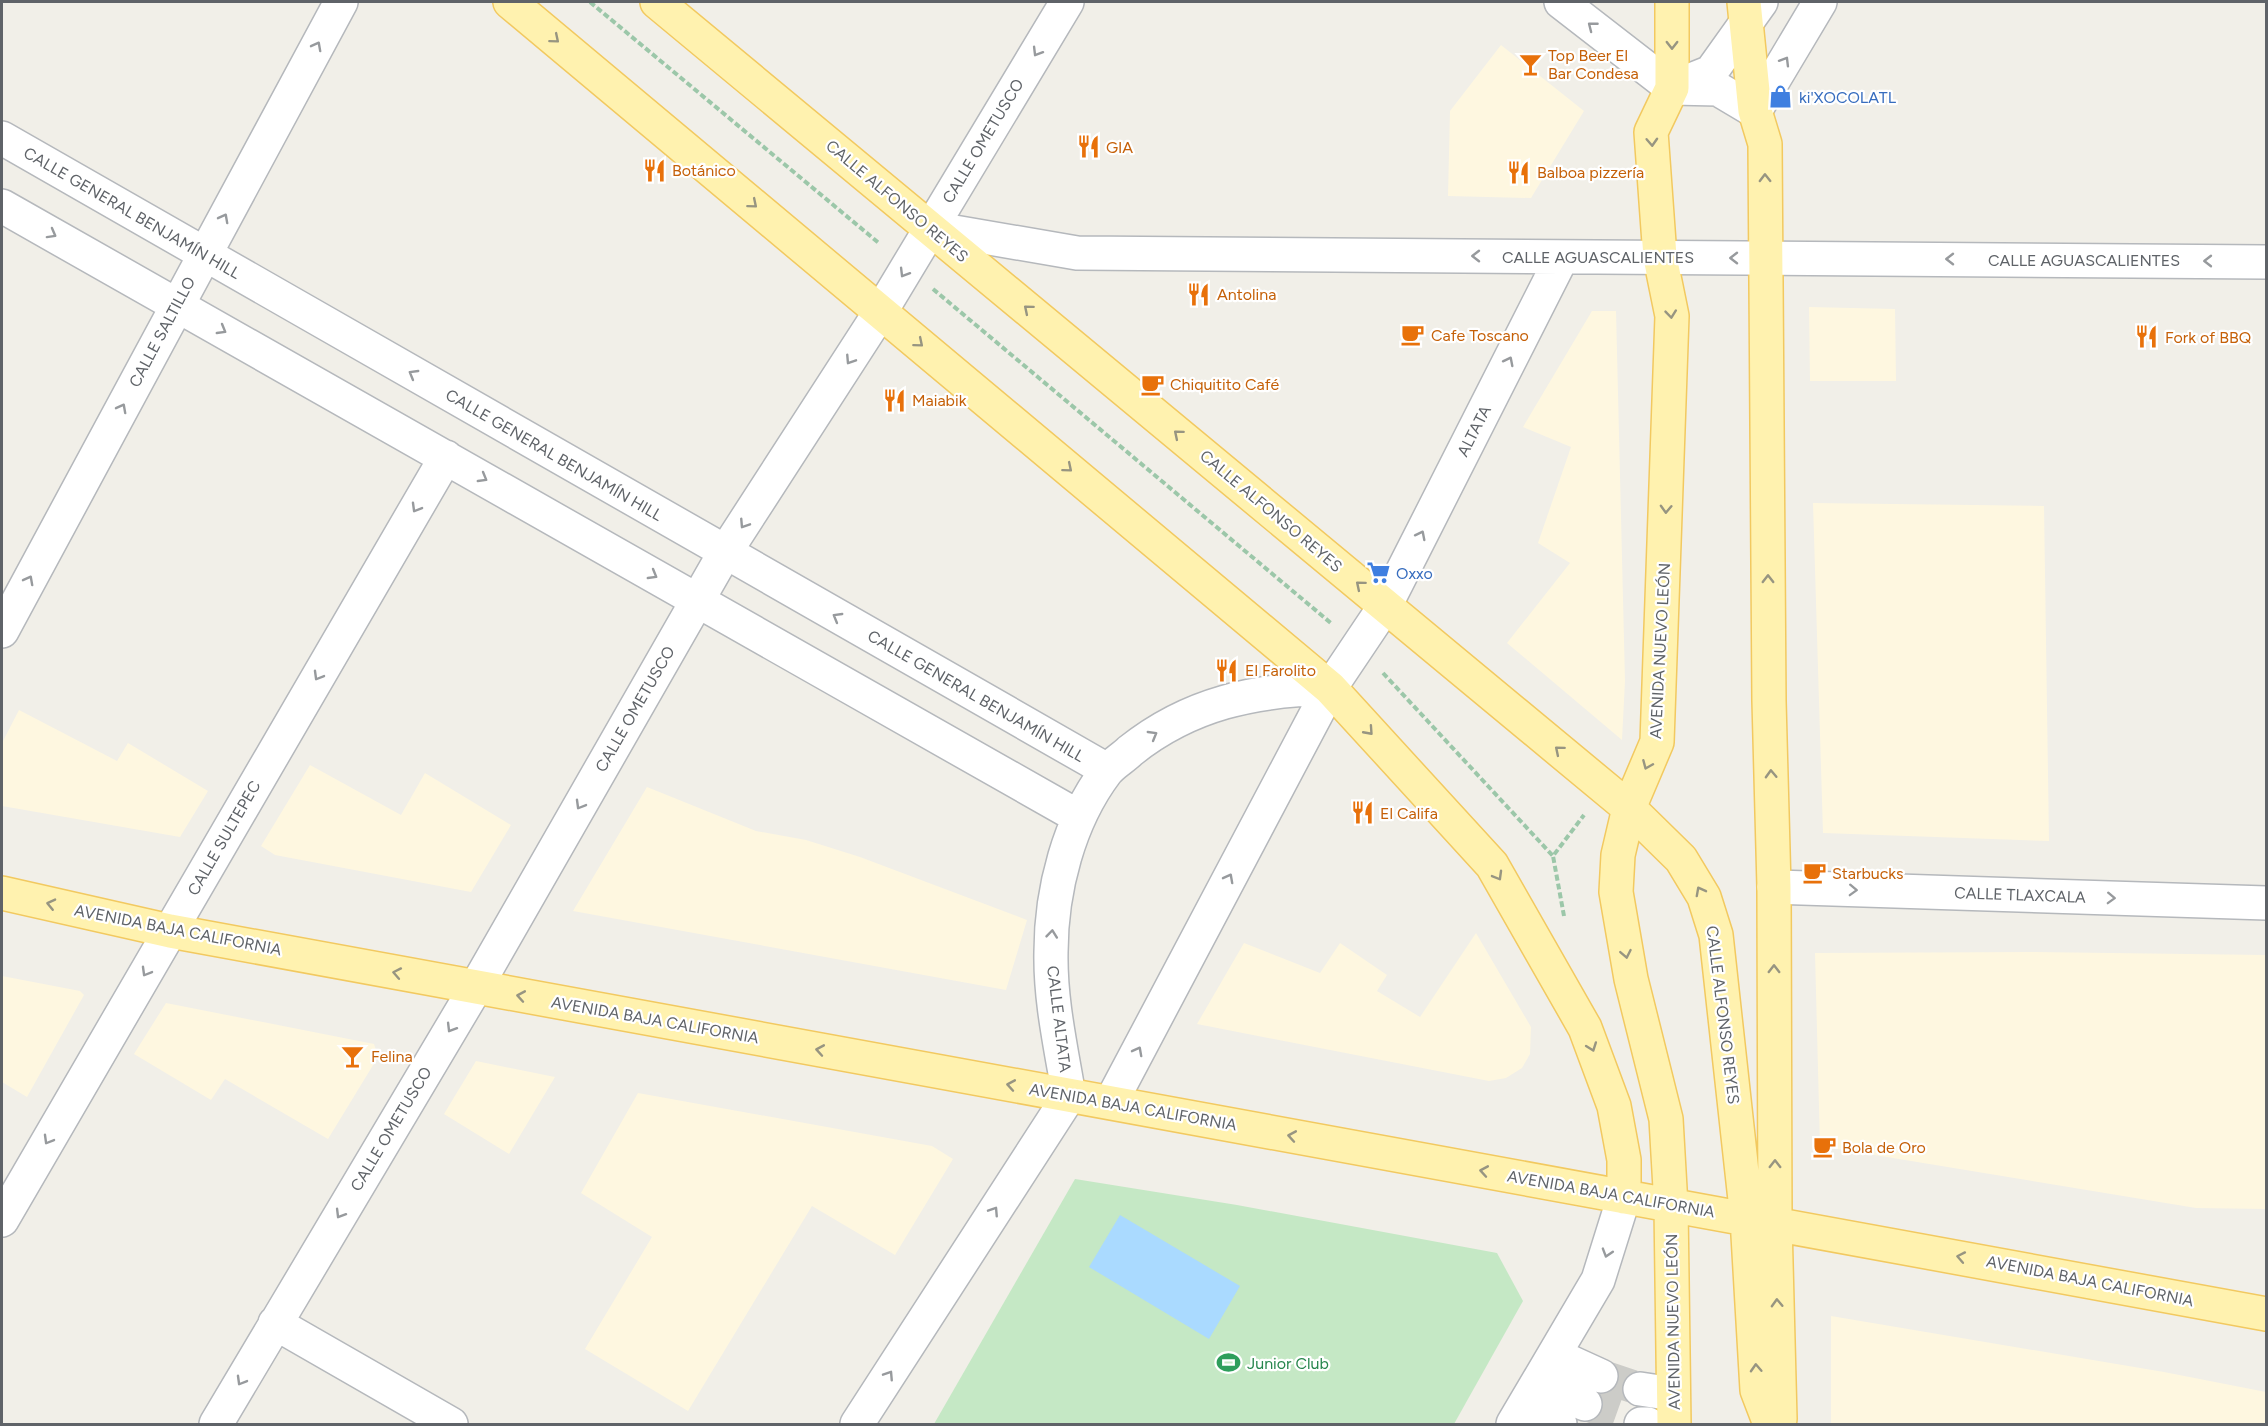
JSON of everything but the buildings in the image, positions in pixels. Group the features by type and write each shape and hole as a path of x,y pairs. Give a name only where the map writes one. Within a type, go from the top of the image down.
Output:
{"main road":[{"path":"510,2 1330,687 1492,866 1585,1028 1614,1106 1624,1160 1624,1197"},
{"name":"CALLE ALFONSO REYES","path":"657,2 1629,808 1681,859 1704,897 1716,935 1761,1220"},
{"name":"AVENIDA NUEVO LEÓN","path":"1672,2 1672,88 1651,132 1660,257 1672,316 1657,742 1629,808 1618,855 1617,892 1631,979 1666,1119 1671,1206 1674,1409"},
{"path":"1750,10 1755,111 1765,144 1769,689 1774,887 1757,1390 1770,1425"},
{"name":"AVENIDA BAJA CALIFORNIA","path":"2,893 170,931 2266,1314"},
{"path":"1761,1220 1780,1425"}],"street":[{"name":"CALLE SALTILLO","path":"2,631 340,2"},
{"name":"CALLE OMETUSCO","path":"216,1425 476,987 724,554 881,311 1067,2"},
{"path":"1561,2 1672,88 1718,89 1755,111 1820,2"},
{"path":"1672,88 1711,72 1750,10"},
{"name":"CALLE GENERAL BENJAMÍN HILL","path":"2,138 724,554 1107,770"},
{"path":"2,206 1079,817"},
{"name":"CALLE AGUASCALIENTES","path":"931,228 1077,253 2266,261"},
{"name":"ALTATA","path":"1330,687 1385,606 1562,257"},
{"name":"CALLE SULTEPEC","path":"2,1220 446,457"},
{"path":"1111,1102 1330,687"},
{"name":"CALLE ALTATA","path":"857,1425 1069,1096 1053,994 1051,951 1064,861 1079,817 1107,770 1143,741 1160,731 1186,716 1231,698 1280,689 1330,687"},
{"name":"CALLE TLAXCALA","path":"1774,887 2266,903"},
{"path":"1573,1414 1525,1405 1598,1280 1624,1197"},
{"path":"275,1323 451,1425"},
{"path":"1555,1355 1601,1376"},
{"path":"1640,1389 1674,1409"},
{"path":"1641,1424 1648,1425"}],"path":[{"path":"590,2 1358,645 1553,856 1566,925"},
{"path":"1553,856 1604,788"}],"shaded area":[{"path":"1501,45 1584,111 1531,198 1448,196 1450,111"},
{"path":"1809,307 1895,309 1896,381 1810,381"},
{"path":"1592,311 1616,311 1625,681 1622,740 1507,643 1570,563 1538,543 1571,447 1523,427"},
{"path":"1813,503 2044,506 2049,841 1823,833"},
{"path":"19,710 117,761 128,743 208,791 180,837 2,806 2,743"},
{"path":"310,765 401,815 425,773 511,825 471,892 275,855 261,846"},
{"path":"647,787 756,831 806,840 860,857 1027,920 1006,990 573,911"},
{"path":"1476,933 1531,1027 1530,1054 1522,1068 1506,1078 1489,1081 1197,1024 1244,943 1320,973 1340,943 1387,975 1377,991 1420,1017"},
{"path":"2033,952 2266,955 2266,1209 2196,1208 1820,1146 1815,953"},
{"path":"2,976 80,991 84,995 27,1097 2,1082"},
{"path":"166,1003 374,1044 378,1057 328,1139 225,1079 211,1100 134,1054"},
{"path":"476,1061 555,1077 509,1154 444,1114"},
{"path":"638,1093 932,1146 953,1159 895,1255 812,1206 688,1411 585,1349 652,1237 581,1193"},
{"path":"1831,1316 2164,1372 2266,1392 2266,1424 1831,1424"}],"green space":[{"name":"Junior Club","path":"1075,1179 1237,1205 1497,1253 1523,1301 1454,1424 934,1424"}],"water":[{"path":"1120,1215 1240,1286 1209,1339 1089,1267"}],"tunnel":[{"path":"1601,1376 1640,1389"},
{"path":"1585,1404 1641,1424"}],"place":[{"name":"Top Beer El Bar Condesa","path":"1530,64"},
{"name":"ki'XOCOLATL","path":"1781,97"},
{"name":"GIA","path":"1088,147"},
{"name":"Botánico","path":"654,170"},
{"name":"Balboa pizzería","path":"1519,172"},
{"name":"Antolina","path":"1199,294"},
{"name":"Cafe Toscano","path":"1413,335"},
{"name":"Fork of BBQ","path":"2147,337"},
{"name":"Chiquitito Café","path":"1152,384"},
{"name":"Maiabik","path":"894,400"},
{"name":"Oxxo","path":"1378,573"},
{"name":"El Farolito","path":"1227,670"},
{"name":"El Califa","path":"1362,813"},
{"name":"Starbucks","path":"1814,873"},
{"name":"Felina","path":"353,1056"},
{"name":"Bola de Oro","path":"1824,1147"},
{"name":"Junior Club","path":"1229,1363"}]}
